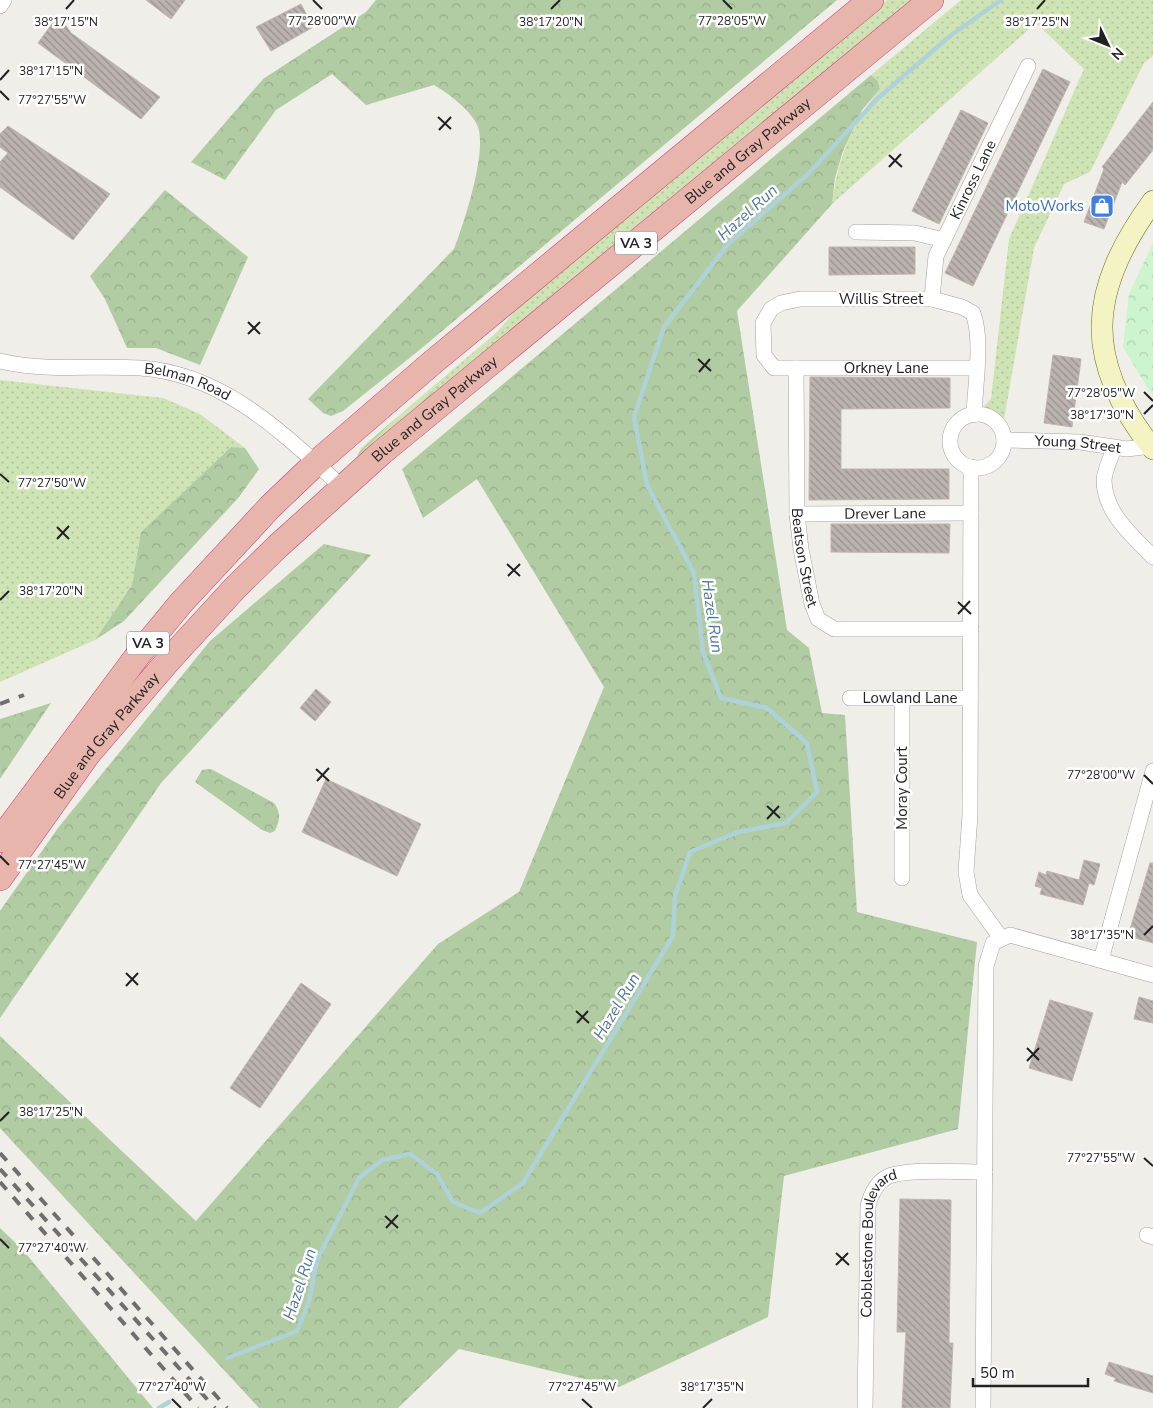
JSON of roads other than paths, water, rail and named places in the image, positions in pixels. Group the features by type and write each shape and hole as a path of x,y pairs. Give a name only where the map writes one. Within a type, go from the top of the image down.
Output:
{"highway":[{"name":"Blue and Gray Parkway","path":"0,840 138,655 181,603 270,507 316,463 432,362 871,0"},
{"name":"Blue and Gray Parkway","path":"0,878 88,754 162,668 235,588 342,488 931,0"}],"main road":[{"path":"1152,448 1120,400 1104,353 1102,328 1103,308 1109,277 1131,230 1153,201"}],"street":[{"path":"0,6 4,0"},
{"name":"Kinross Lane","path":"932,299 936,256 1028,66"},
{"path":"856,232 915,234 944,240"},
{"name":"Willis Street","path":"796,368 774,368 764,355 764,323 771,309 781,302 800,299 932,299 962,307 973,313 977,325 974,415"},
{"name":"Belman Road","path":"0,361 44,368 142,368 170,373 206,384 247,406 298,446 342,488"},
{"name":"Orkney Lane","path":"796,368 976,368"},
{"name":"Beatson Street","path":"796,368 797,514 812,604 818,619 834,629 971,629"},
{"path":"974,415 986,416 993,420 999,427 1004,440 999,457 989,464 971,467 956,458 950,441 956,424 962,418 974,415"},
{"name":"Young Street","path":"1004,440 1080,442 1114,448 1152,448"},
{"path":"1114,448 1104,480 1106,496 1117,519 1153,558"},
{"path":"971,467 970,815 966,872 970,895 1001,938"},
{"name":"Drever Lane","path":"797,514 971,513"},
{"name":"Lowland Lane","path":"850,698 970,698"},
{"name":"Moray Court","path":"902,698 902,878"},
{"path":"1101,960 1153,771"},
{"path":"983,1408 986,966 993,943 1010,935 1024,937 1153,975"},
{"name":"Cobblestone Boulevard","path":"865,1408 868,1206 871,1194 879,1182 898,1173 986,1172"}],"waterway":[{"name":"Hazel Run","path":"227,1358 297,1331 309,1301 317,1260 359,1178 382,1160 410,1154 437,1174 453,1202 480,1213 523,1183 673,936 675,896 690,852 738,832 786,823 817,792 807,743 767,708 721,698 703,652 694,573 647,485 634,417 664,327 729,243 808,174 877,99 950,36 1001,0"},
{"name":"Hazel Run","path":"159,1408 169,1402"}],"railway":[{"path":"0,704 24,695"},
{"path":"0,1153 227,1408"},
{"path":"0,1169 215,1408"},
{"path":"0,1182 198,1408"}],"place":[{"name":"MotoWorks","path":"1102,206"}]}
